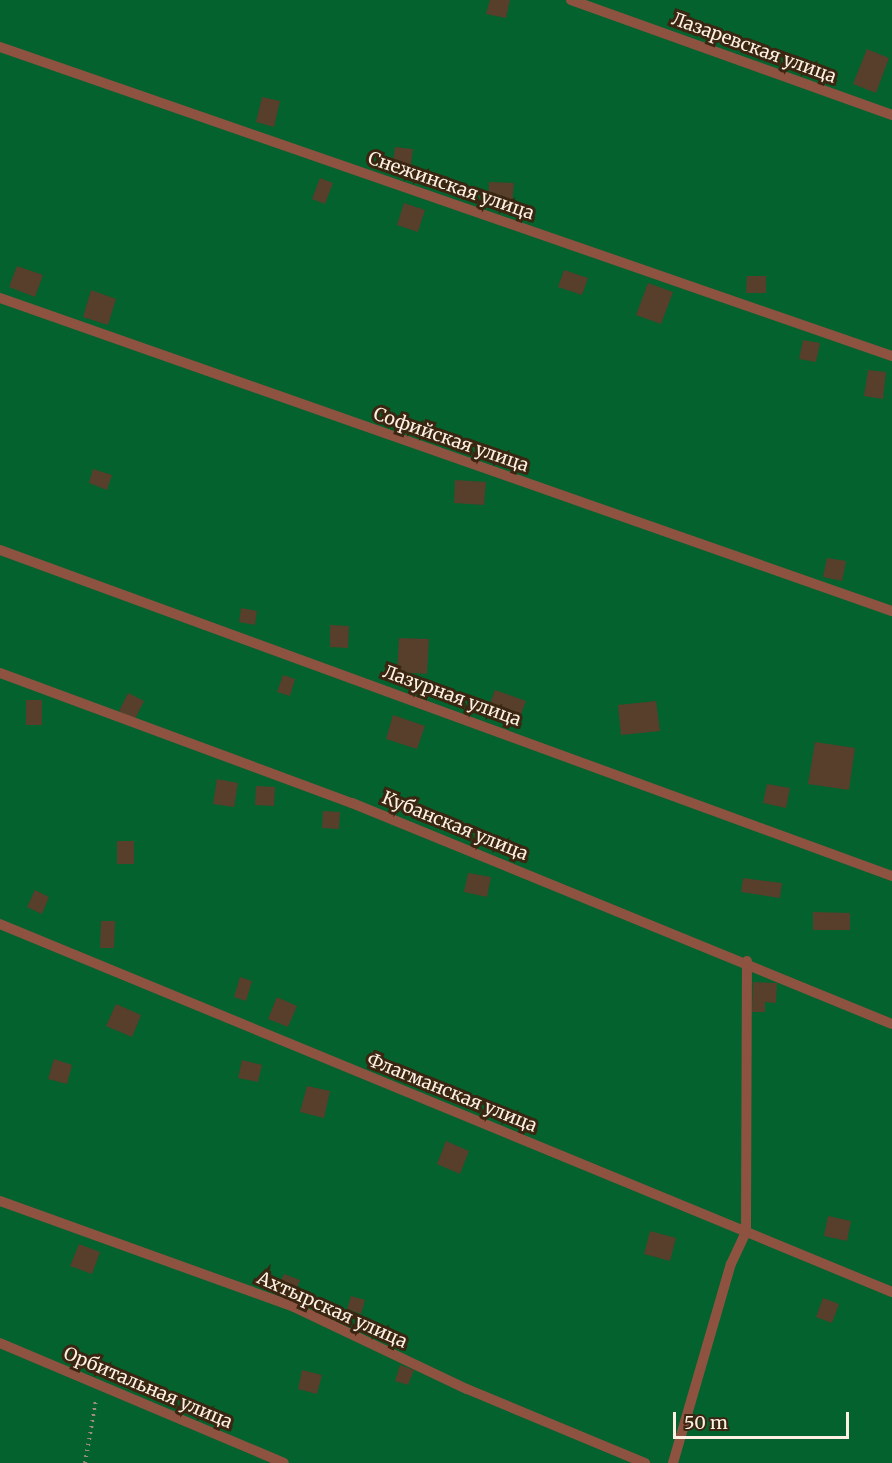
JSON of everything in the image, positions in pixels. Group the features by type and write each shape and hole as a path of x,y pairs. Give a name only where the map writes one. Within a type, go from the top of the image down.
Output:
{"lane":[{"name":"Лазаревская улица","path":"571,0 892,116"},
{"name":"Снежинская улица","path":"0,47 892,356"},
{"name":"Софийская улица","path":"0,298 892,611"},
{"name":"Лазурная улица","path":"0,550 892,876"},
{"name":"Кубанская улица","path":"0,673 352,803 747,961 892,1024"},
{"name":"Флагманская улица","path":"0,924 892,1292"},
{"path":"673,1463 731,1264 746,1232 747,961"},
{"name":"Ахтырская улица","path":"0,1201 294,1307 467,1389 645,1463"},
{"name":"Орбитальная улица","path":"0,1342 284,1463"}],"path":[{"path":"85,1463 99,1384"}],"green space":[{"path":"0,0 892,0 892,1463 0,1463"}],"building":[{"path":"490,0 510,0 506,18 486,14"},
{"path":"867,49 889,58 876,93 853,84"},
{"path":"262,97 280,101 274,127 256,122"},
{"path":"395,147 413,149 410,172 392,169"},
{"path":"320,178 333,183 325,204 312,199"},
{"path":"489,182 514,183 512,204 488,202"},
{"path":"404,203 425,210 418,232 397,225"},
{"path":"17,266 43,275 35,297 9,287"},
{"path":"564,270 588,278 582,295 558,287"},
{"path":"747,276 766,276 766,293 746,293"},
{"path":"648,283 673,292 661,324 636,315"},
{"path":"91,290 116,299 108,325 83,317"},
{"path":"803,340 820,343 816,362 799,359"},
{"path":"868,370 886,372 883,399 864,396"},
{"path":"93,469 112,475 107,490 89,483"},
{"path":"455,480 486,482 484,505 454,503"},
{"path":"827,558 846,561 842,581 823,577"},
{"path":"241,608 257,611 255,625 239,622"},
{"path":"330,625 349,626 348,648 330,647"},
{"path":"399,638 429,639 427,674 397,672"},
{"path":"283,675 295,679 290,696 277,692"},
{"path":"495,690 526,701 518,723 487,712"},
{"path":"128,693 144,701 135,719 119,711"},
{"path":"26,700 42,700 42,725 26,725"},
{"path":"656,701 660,731 621,735 618,705"},
{"path":"393,715 425,726 417,749 386,739"},
{"path":"815,742 855,748 849,790 808,784"},
{"path":"217,779 238,783 234,807 213,804"},
{"path":"767,784 790,788 786,808 763,803"},
{"path":"256,786 275,787 274,806 255,805"},
{"path":"323,811 340,812 339,829 322,828"},
{"path":"117,841 134,841 134,864 117,864"},
{"path":"468,873 491,877 487,897 464,892"},
{"path":"743,878 782,883 780,898 741,892"},
{"path":"35,890 49,897 42,914 27,907"},
{"path":"813,912 850,913 850,930 813,930"},
{"path":"101,921 115,921 114,948 100,948"},
{"path":"240,977 252,981 246,1001 234,997"},
{"path":"753,982 777,983 776,1003 765,1002 765,1012 752,1012"},
{"path":"277,997 297,1006 288,1027 268,1019"},
{"path":"116,1004 141,1015 132,1037 106,1026"},
{"path":"54,1059 72,1065 67,1084 48,1079"},
{"path":"242,1060 262,1065 258,1082 238,1078"},
{"path":"307,1086 330,1091 324,1118 300,1112"},
{"path":"446,1141 469,1151 460,1174 437,1164"},
{"path":"828,1216 851,1221 847,1241 824,1236"},
{"path":"650,1231 676,1238 670,1261 644,1254"},
{"path":"79,1244 100,1252 92,1274 70,1266"},
{"path":"284,1274 300,1280 295,1294 278,1287"},
{"path":"351,1296 365,1300 361,1314 347,1309"},
{"path":"823,1298 839,1304 832,1323 816,1317"},
{"path":"400,1365 414,1370 408,1385 395,1381"},
{"path":"302,1370 322,1375 317,1394 298,1389"}]}
